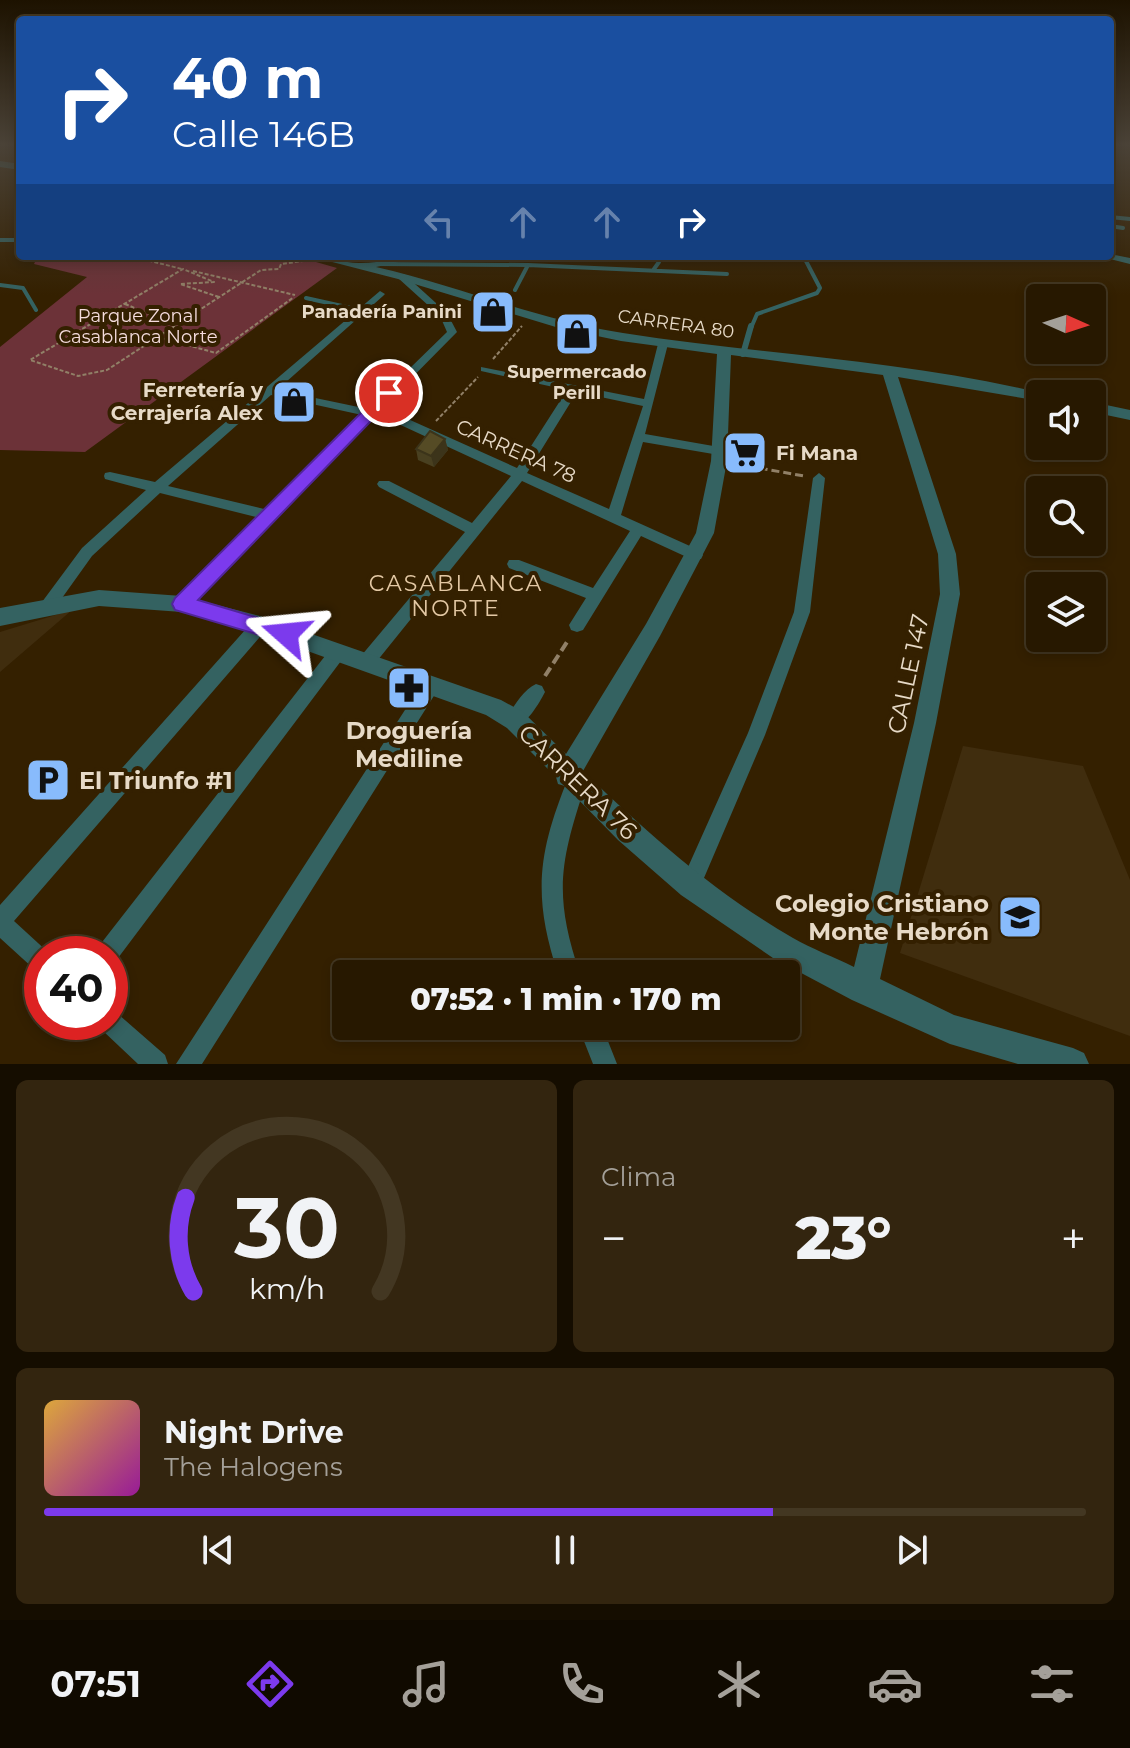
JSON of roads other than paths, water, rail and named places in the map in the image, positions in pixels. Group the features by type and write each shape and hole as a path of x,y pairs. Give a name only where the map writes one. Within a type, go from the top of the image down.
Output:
{"street":[{"name":"CARRERA 80","path":"330,260 401,276 531,317 663,344 889,372 1026,395"},
{"path":"363,266 398,260"},
{"path":"182,604 370,411 447,339 452,327 435,306 401,276"},
{"path":"47,607 87,552 155,487 380,294"},
{"path":"613,517 649,404 663,344"},
{"path":"564,960 555,934 550,897 572,779 696,555 712,504 734,353"},
{"path":"485,369 649,404"},
{"name":"CALLE 147","path":"863,989 925,723 950,594 947,554 889,372"},
{"path":"367,661 520,474 574,388"},
{"name":"CARRERA 78","path":"267,391 395,418 696,555"},
{"path":"1106,410 1130,415"},
{"path":"639,437 719,456"},
{"path":"110,476 267,515"},
{"path":"691,885 756,735 802,612 819,478"},
{"path":"384,484 473,530"},
{"path":"577,625 639,528"},
{"path":"514,564 595,595"},
{"name":"CARRERA 76","path":"0,617 114,598 182,604 260,625 493,707 515,720 572,779 691,885 783,948 950,1029 1073,1064"},
{"path":"24,944 0,922 260,625"},
{"path":"121,936 338,652"},
{"path":"188,1064 431,685"},
{"path":"515,720 536,692"},
{"path":"128,1038 156,1064"},
{"path":"596,1040 605,1064"}],"lane":[{"path":"1114,227 1123,228"},
{"path":"654,269 658,260"},
{"path":"734,353 744,343 757,314 817,293 820,288 806,260"},
{"path":"515,290 528,265"},
{"path":"363,266 528,265 727,274"},
{"path":"0,285 23,288 36,310"},
{"path":"306,298 360,310"}],"place":[{"name":"Panadería Panini","path":"493,312"},
{"name":"Supermercado Perill","path":"577,334"},
{"name":"Ferretería y Cerrajería Alex","path":"294,402"},
{"name":"Fi Mana","path":"745,453"},
{"name":"Droguería Mediline","path":"409,688"},
{"name":"El Triunfo #1","path":"48,780"},
{"name":"Colegio Cristiano Monte Hebrón","path":"1020,917"}],"district":[{"name":"CASABLANCA NORTE","path":"456,596"}],"park label":[{"name":"Parque Zonal Casablanca Norte","path":"138,326"}]}
